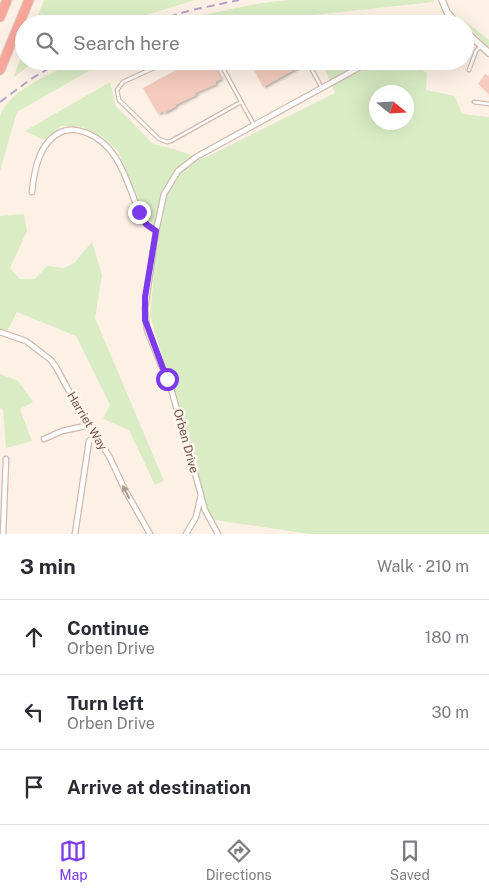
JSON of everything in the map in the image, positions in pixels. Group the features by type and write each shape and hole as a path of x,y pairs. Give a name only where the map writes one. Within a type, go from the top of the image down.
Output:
{"highway":[{"path":"0,17 7,0"},
{"path":"24,15 31,0"},
{"path":"0,70 15,34"}],"street":[{"path":"442,0 449,15"},
{"path":"474,39 489,53"},
{"name":"Orben Drive","path":"218,534 205,510 172,392 145,320 145,297 164,194 178,171 196,157 355,70"},
{"path":"32,192 33,174 50,139 64,131 77,130 94,136 110,148 120,164 142,218 146,224 156,231"},
{"name":"Harriet Way","path":"0,332 26,341 51,360 90,425 150,534"},
{"path":"44,440 62,431 90,425"},
{"path":"76,534 89,441 96,436"},
{"path":"3,534 6,459"},
{"path":"186,534 196,517 201,495"}],"lane":[{"path":"474,57 476,51 481,46"},
{"path":"149,70 123,82 117,90 120,100 163,141 171,141 241,102"},
{"path":"224,70 254,125"},
{"path":"312,70 322,88"},
{"path":"474,102 489,104"}],"green space":[{"path":"44,0 195,0 146,15 38,15"},
{"path":"291,0 434,0 434,2 313,15 204,15 260,3"},
{"path":"474,28 489,40 489,48 474,32"},
{"path":"16,70 23,70 13,78"},
{"path":"58,70 90,70 17,112 0,171 0,117 4,107 22,90"},
{"path":"325,70 422,70 427,73 426,90 455,96 462,114 489,117 489,534 310,534 209,519 150,315 158,232 143,211 118,151 103,137 82,127 61,126 44,140 25,131 110,82 116,106 153,144 202,159 335,93"},
{"path":"24,214 27,231 10,268 20,279 35,279 47,266 64,268 74,263 92,242 102,275 95,318 164,481 155,485 129,430 103,419 110,405 76,336 17,312 5,335 0,334 0,216"},
{"path":"0,374 18,381 33,402 20,409 32,441 6,448 3,409 0,408"}],"building":[{"path":"176,70 216,70 221,79 215,82 216,84 195,93 196,95 175,105 164,113 163,111 158,114 143,88"},
{"path":"254,70 293,70 263,87"},
{"path":"485,74 489,77 489,94 478,84"}],"railway":[{"path":"175,15 239,0"},
{"path":"0,102 46,70"}],"route":[{"path":"139,212 146,224 156,231 145,297 145,320 147,330 167,379"}]}
